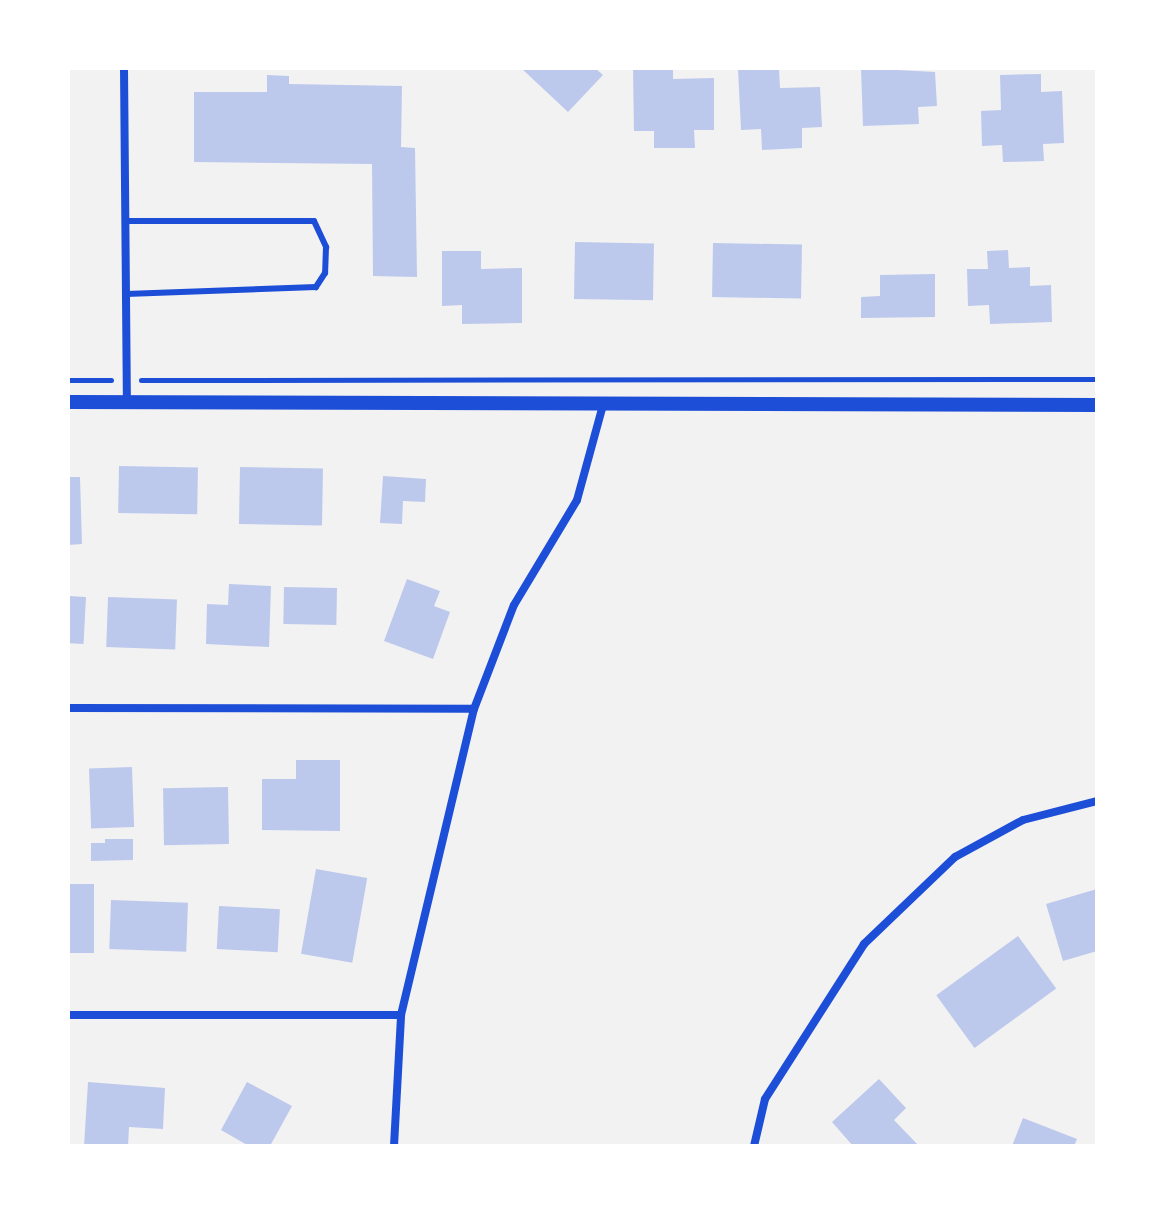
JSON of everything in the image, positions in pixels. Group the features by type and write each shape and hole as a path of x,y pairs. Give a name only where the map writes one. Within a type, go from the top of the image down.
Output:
{"street":[{"path":"124,68 127,402"},
{"path":"68,402 1097,405"},
{"path":"394,1146 401,1015 474,709 514,605 577,500 603,405"},
{"path":"68,708 474,709"},
{"path":"754,1146 765,1099 864,944 955,857 1023,820 1097,801"},
{"path":"68,1015 401,1015"}],"lane":[{"path":"125,221 314,221 326,247 325,273 316,287 126,294"}],"path":[{"path":"153,379 1097,379"}],"building":[{"path":"521,68 595,68 603,75 568,112"},
{"path":"633,68 673,68 673,79 714,78 714,130 694,130 695,148 654,148 654,131 634,131"},
{"path":"779,68 780,88 820,87 822,127 802,128 802,148 762,150 761,129 741,130 738,69"},
{"path":"861,68 935,72 937,106 918,107 919,124 863,126"},
{"path":"1041,74 1041,92 1062,91 1064,143 1043,144 1044,161 1003,162 1002,145 982,146 981,111 1001,110 1000,75"},
{"path":"267,75 289,76 289,84 402,86 401,147 415,148 417,277 373,276 372,164 194,162 194,92 267,92"},
{"path":"575,242 654,243 653,300 574,299"},
{"path":"713,243 802,245 801,299 712,297"},
{"path":"1008,250 1009,268 1030,267 1030,286 1051,285 1052,322 990,324 989,305 968,306 967,269 988,269 987,251"},
{"path":"442,251 481,251 481,269 522,268 522,323 462,324 462,305 442,306"},
{"path":"935,274 935,317 861,318 861,297 880,296 880,275"},
{"path":"119,466 198,467 197,514 118,513"},
{"path":"240,467 323,468 322,525 239,524"},
{"path":"383,476 426,479 425,502 403,501 402,524 380,523"},
{"path":"68,477 80,477 82,544 68,545"},
{"path":"407,579 440,591 434,606 450,612 433,659 384,641"},
{"path":"229,584 271,586 269,647 206,644 207,604 228,605"},
{"path":"284,587 337,588 336,625 283,624"},
{"path":"68,596 86,597 84,644 68,643"},
{"path":"108,597 177,599 175,649 106,647"},
{"path":"296,760 340,760 340,831 262,830 262,779 296,779"},
{"path":"132,767 134,827 91,828 89,769"},
{"path":"228,787 229,844 164,845 163,788"},
{"path":"105,839 133,839 133,860 91,861 91,843 105,843"},
{"path":"316,869 367,878 352,963 301,954"},
{"path":"68,884 94,884 94,953 68,953"},
{"path":"1097,889 1097,951 1063,961 1046,904"},
{"path":"111,900 188,903 186,952 109,949"},
{"path":"219,906 280,909 278,952 217,949"},
{"path":"1018,936 1056,989 974,1048 936,995"},
{"path":"879,1079 906,1108 894,1120 919,1146 853,1146 832,1122"},
{"path":"88,1082 165,1088 163,1129 129,1127 128,1146 84,1146"},
{"path":"247,1082 292,1106 270,1146 249,1146 221,1130"},
{"path":"1023,1118 1077,1139 1074,1146 1012,1146"}]}
